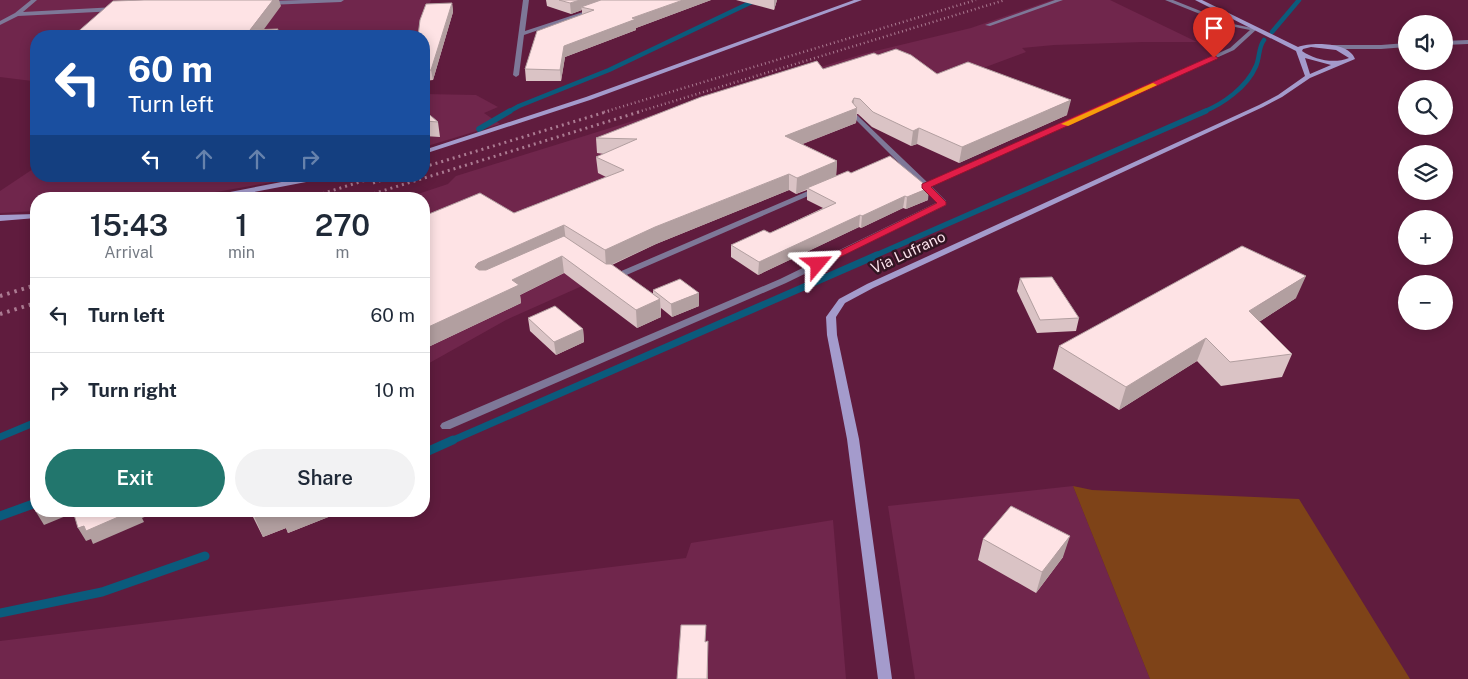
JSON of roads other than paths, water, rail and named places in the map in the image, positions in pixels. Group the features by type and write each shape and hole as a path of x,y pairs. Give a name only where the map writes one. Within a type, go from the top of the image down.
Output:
{"street":[{"path":"0,23 17,14 34,0"},
{"path":"264,3 341,0"},
{"path":"516,75 526,0"},
{"path":"430,150 509,126 632,84 859,0"},
{"path":"988,25 1060,0"},
{"path":"1168,0 1232,25 1254,29"},
{"name":"Via Lufrano","path":"1198,0 1320,61 1349,61 1352,57 1382,47"},
{"path":"521,34 605,6"},
{"path":"17,14 126,9"},
{"path":"925,186 1232,49 1254,29"},
{"name":"Via Lufrano","path":"1276,38 1311,45 1398,46"},
{"path":"1453,43 1468,42"},
{"name":"Via Lufrano","path":"1300,52 1300,48 1311,45"},
{"name":"Via Lufrano","path":"1328,46 1344,51 1352,57"},
{"path":"1300,52 1308,77"},
{"name":"Via Lufrano","path":"885,679 853,439 832,335 831,317 842,301 862,290 1261,106 1308,77 1343,62"},
{"path":"446,426 783,281 943,204 925,186 891,159 855,116"},
{"path":"241,192 295,182"},
{"path":"605,273 612,278 823,188"},
{"path":"0,218 30,216"}],"waterway":[{"path":"508,112 609,70 756,0"},
{"path":"1272,32 1299,0"},
{"path":"1203,112 1234,94 1247,81 1256,66 1264,40"},
{"path":"479,129 510,111"},
{"path":"874,256 1206,111"},
{"path":"451,441 877,255"},
{"path":"0,437 30,424"},
{"path":"430,450 453,440"},
{"path":"0,516 30,505"},
{"path":"0,613 102,592 205,556"}],"railway":[{"path":"604,112 976,0"},
{"path":"638,112 1005,0"},
{"path":"430,165 609,111"},
{"path":"430,176 642,111"},
{"path":"328,192 360,182"},
{"path":"379,192 411,182"},
{"path":"0,296 30,287"},
{"path":"0,314 30,305"}]}
